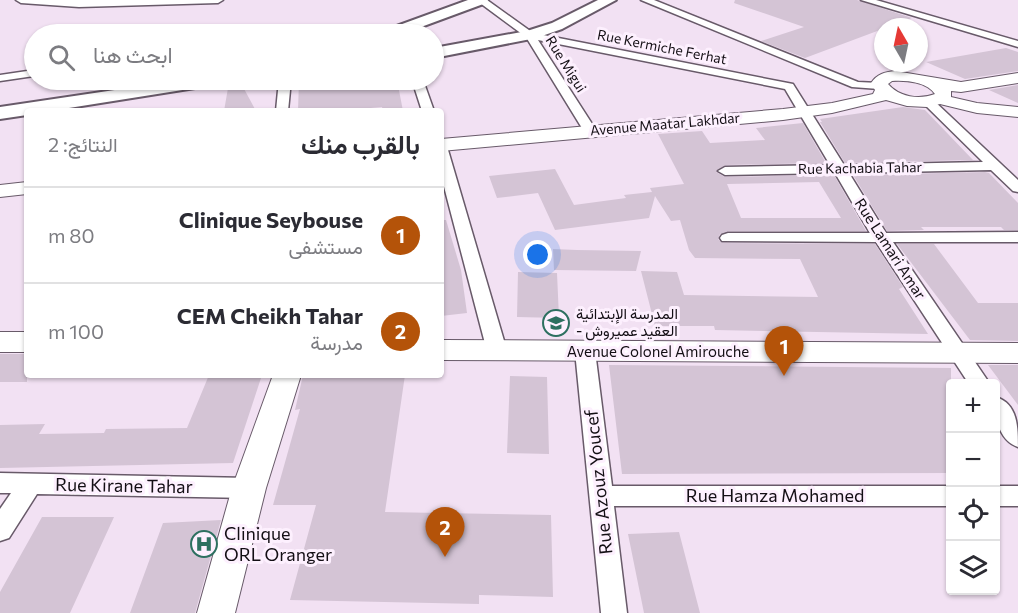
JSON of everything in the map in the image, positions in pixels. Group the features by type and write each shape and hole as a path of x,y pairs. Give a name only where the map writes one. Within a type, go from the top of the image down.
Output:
{"main road":[{"path":"416,24 481,0"},
{"path":"444,50 530,35 557,26 609,0"},
{"name":"Avenue Maatar Lakhdar","path":"444,145 805,112 865,102 880,97 882,79 895,76 915,78 934,95"},
{"path":"881,88 908,100 961,87 1018,78"},
{"path":"32,108 149,90"},
{"path":"934,95 977,108 1018,112"},
{"path":"0,113 24,109"},
{"path":"0,191 24,188"},
{"path":"0,342 24,342"},
{"name":"Avenue Colonel Amirouche","path":"444,350 1018,353"},
{"path":"216,613 249,488 286,378"}],"street":[{"path":"21,0 79,4 218,0"},
{"name":"Rue Migui","path":"481,0 530,35 590,130"},
{"path":"646,0 856,85 881,88"},
{"path":"866,0 1018,44"},
{"name":"Rue Kermiche Ferhat","path":"530,35 789,86"},
{"path":"0,78 24,74"},
{"name":"Rue Lamari Amar","path":"789,86 881,237 977,379"},
{"path":"282,108 284,90"},
{"path":"421,90 427,108"},
{"path":"934,95 1018,188"},
{"path":"444,161 497,351"},
{"name":"Rue Kachabia Tahar","path":"725,171 996,166"},
{"path":"728,238 1018,237"},
{"name":"Rue Azouz Youcef","path":"585,351 614,613"},
{"path":"1000,411 1018,438"},
{"name":"Rue Kirane Tahar","path":"0,483 249,488"},
{"path":"0,530 30,484"},
{"name":"Rue Hamza Mohamed","path":"600,496 946,496"},
{"path":"1000,496 1018,496"}],"building":[{"path":"735,0 857,0 912,18 874,18 874,32 805,58 761,41 804,27 734,3"},
{"path":"1006,48 1018,52 1018,71 965,79 928,62"},
{"path":"1018,85 1018,103 989,90"},
{"path":"228,90 245,90 254,108 225,108"},
{"path":"299,90 399,90 402,108 382,107 298,108"},
{"path":"903,107 925,110 973,160 845,163 820,122 822,122 820,119"},
{"path":"803,123 826,163 725,165 716,172 725,177 834,175 866,231 728,231 720,234 718,239 722,243 875,244 903,287 899,289 928,334 715,330 714,326 655,326 641,271 677,272 684,295 818,297 800,259 695,258 689,250 680,220 671,221 655,196 649,218 555,230 538,193 497,198 489,176 555,169 574,205 626,198 624,195 652,192 650,188 684,184 658,134 702,131 710,143 765,140 756,128","holes":["819,182 841,218 741,218 727,184"]},
{"path":"989,173 1018,203 1018,230 1004,230 1001,227 921,227 924,230 887,231 853,175"},
{"path":"444,220 446,220 461,270 467,313 444,316"},
{"path":"897,244 934,244 978,303 1018,303 1018,341 970,340"},
{"path":"553,249 641,251 636,271 554,270"},
{"path":"518,272 557,273 559,318 517,317"},
{"path":"0,354 24,354 24,378 27,378 27,382 0,382"},
{"path":"609,365 951,368 951,379 946,379 946,473 622,474"},
{"path":"988,365 1018,365 1018,405 1000,379"},
{"path":"510,376 547,377 549,454 507,453"},
{"path":"208,378 261,378 233,463 0,468 0,425 45,424 39,434 104,433 106,429 187,428"},
{"path":"302,378 405,378 385,512 551,515 553,597 479,595 479,604 290,600 316,505 273,505 300,409 295,410"},
{"path":"42,517 114,517 70,613 0,613 0,592"},
{"path":"221,520 195,613 130,613 163,523"},
{"path":"679,532 700,613 644,613 628,534"}],"place":[{"name":"المدرسة الإبتدائية - العقيد عميروش","path":"556,323"},
{"name":"Clinique Seybouse","path":"784,376"},
{"name":"Clinique ORL Oranger","path":"204,544"},
{"name":"CEM Cheikh Tahar","path":"445,557"}]}
